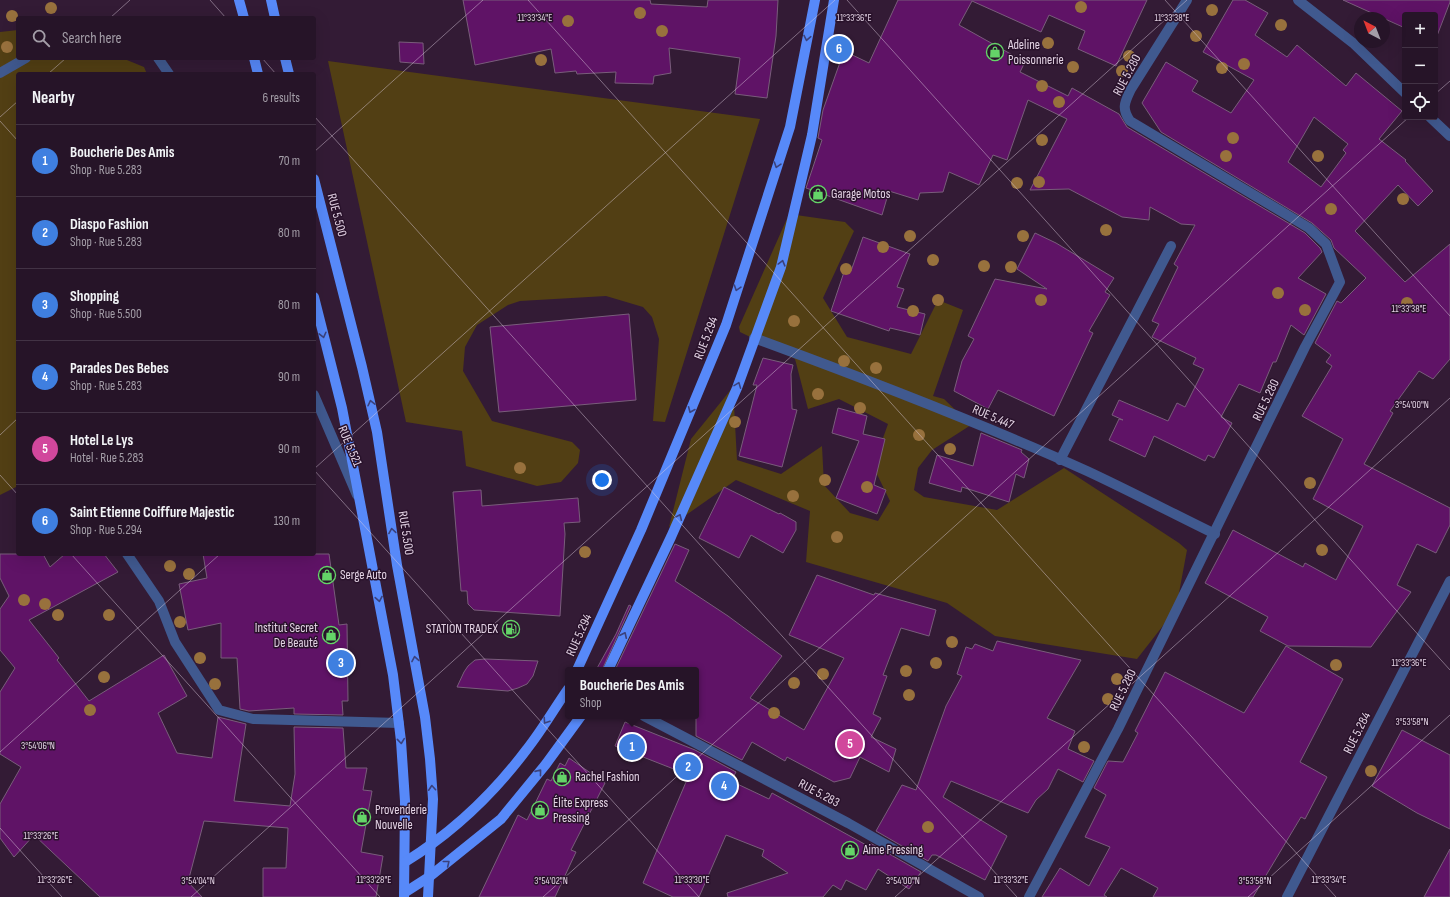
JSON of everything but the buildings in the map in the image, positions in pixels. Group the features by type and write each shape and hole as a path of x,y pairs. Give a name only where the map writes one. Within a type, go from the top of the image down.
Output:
{"main road":[{"path":"239,0 243,16"},
{"path":"270,0 274,16"},
{"name":"RUE 5.294","path":"578,667 641,530 726,325 790,127 815,0"},
{"path":"609,667 734,395 781,267 812,136 834,0"},
{"path":"254,60 258,72"},
{"path":"286,60 289,72"},
{"name":"RUE 5.500","path":"316,187 377,432 430,759 433,800 428,897"},
{"path":"316,305 342,408 393,675 399,723 405,801 404,895"},
{"path":"405,862 431,846 486,797 527,749 565,693"},
{"path":"404,895 429,877 501,819 546,764 579,719"}],"street":[{"name":"RUE 5.280","path":"1029,897 1118,729 1305,347 1340,282 1326,244 1309,228 1130,121 1124,112 1125,103 1131,89 1187,0"},
{"path":"1298,0 1353,43 1402,90"},
{"path":"0,73 23,60"},
{"path":"159,60 168,72"},
{"path":"1433,120 1450,136"},
{"path":"1060,460 1171,246"},
{"name":"RUE 5.447","path":"754,338 900,393 1060,460 1214,534"},
{"name":"RUE 5.521","path":"316,400 361,506"},
{"path":"128,556 159,601 175,642 218,710 253,719 399,723"},
{"name":"RUE 5.284","path":"1287,897 1450,581"},
{"name":"RUE 5.283","path":"650,719 848,823 979,897"}],"shaded area":[{"path":"16,30 16,60 127,60 144,67 146,72 16,72 16,487 0,495 0,32"},
{"path":"328,61 760,119 665,422 653,421 659,339 652,317 643,307 606,296 520,301 508,305 477,325 465,347 463,371 492,421 572,442 580,450 578,463 561,482 537,486 466,466 462,431 406,422"},
{"path":"789,214 845,222 854,231 823,298 847,337 911,354 938,300 963,310 933,396 944,399 971,425 932,450 918,468 914,490 924,497 997,510 1064,468 1179,543 1187,550 1176,609 1137,659 995,636 947,603 806,562 810,511 736,480 669,527 691,439 733,387 737,460 781,474 822,446 824,485 850,513 878,521 890,501 873,466 888,424 839,399 808,409 795,359 740,332 739,327"}],"place":[{"name":"Saint Etienne Coiffure Majestic","path":"839,49"},
{"name":"Adeline Poissonnerie","path":"995,52"},
{"name":"Garage Motos","path":"818,194"},
{"name":"Serge Auto","path":"327,575"},
{"name":"STATION TRADEX","path":"511,629"},
{"name":"Institut Secret De Beauté","path":"331,635"},
{"name":"Shopping","path":"341,663"},
{"name":"Hotel Le Lys","path":"850,744"},
{"name":"Boucherie Des Amis","path":"632,747"},
{"name":"Diaspo Fashion","path":"688,767"},
{"name":"Rachel Fashion","path":"562,777"},
{"name":"Parades Des Bebes","path":"724,786"},
{"name":"Élite Express Pressing","path":"540,810"},
{"name":"Provenderie Nouvelle","path":"362,817"},
{"name":"Aime Pressing","path":"850,850"}]}
